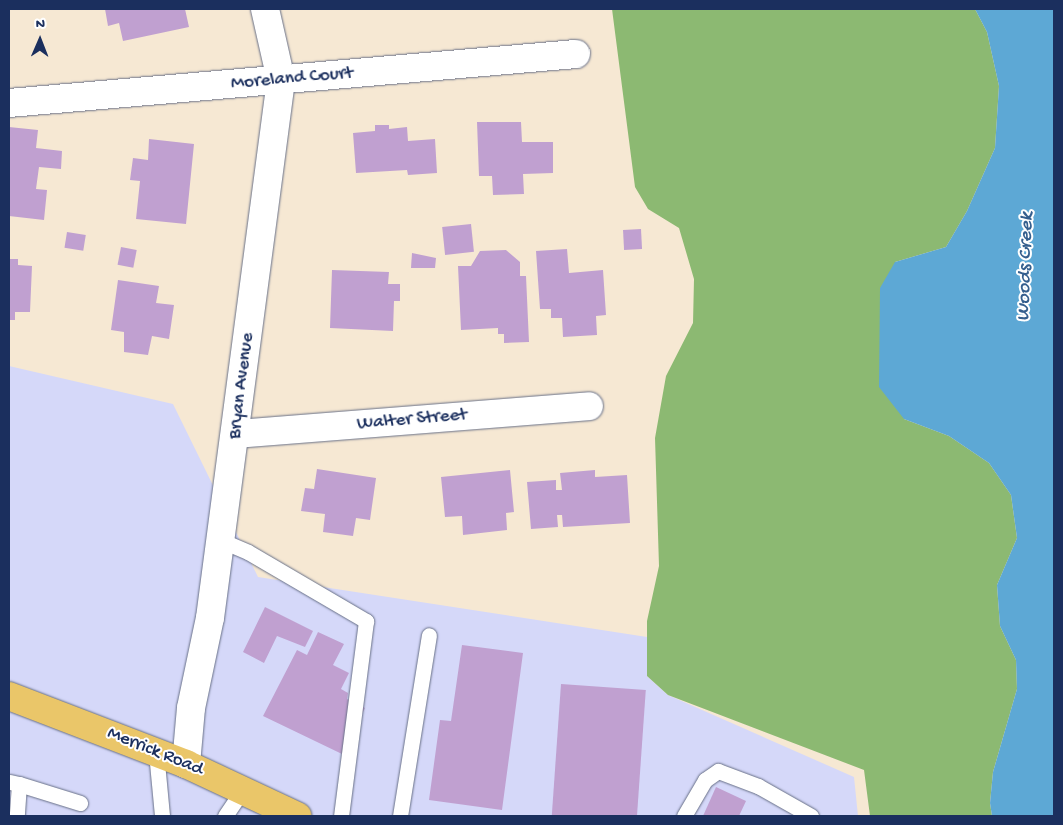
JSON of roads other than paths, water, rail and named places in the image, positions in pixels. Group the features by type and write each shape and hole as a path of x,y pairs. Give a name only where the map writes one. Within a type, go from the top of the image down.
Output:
{"main road":[{"name":"Merrick Road","path":"9,696 186,764 298,816"}],"street":[{"name":"Bryan Avenue","path":"186,764 191,708 210,618 236,434 281,80 265,9"},
{"name":"Moreland Court","path":"9,103 576,54"},
{"name":"Walter Street","path":"236,434 589,406"}],"lane":[{"path":"220,540 248,552 366,621 341,816"},
{"path":"400,816 429,635"},
{"path":"156,752 162,816"},
{"path":"684,816 705,780 718,771 758,786 811,816"},
{"path":"17,816 14,783 80,803"},
{"path":"225,816 242,789"}],"water":[{"name":"Woods Creek","path":"975,9 1054,9 1054,816 992,816 990,803 993,772 1017,689 1016,660 1000,626 997,585 1017,538 1011,495 989,463 949,436 904,419 879,387 880,288 895,262 946,247 967,211 995,148 999,86 987,32"}]}
